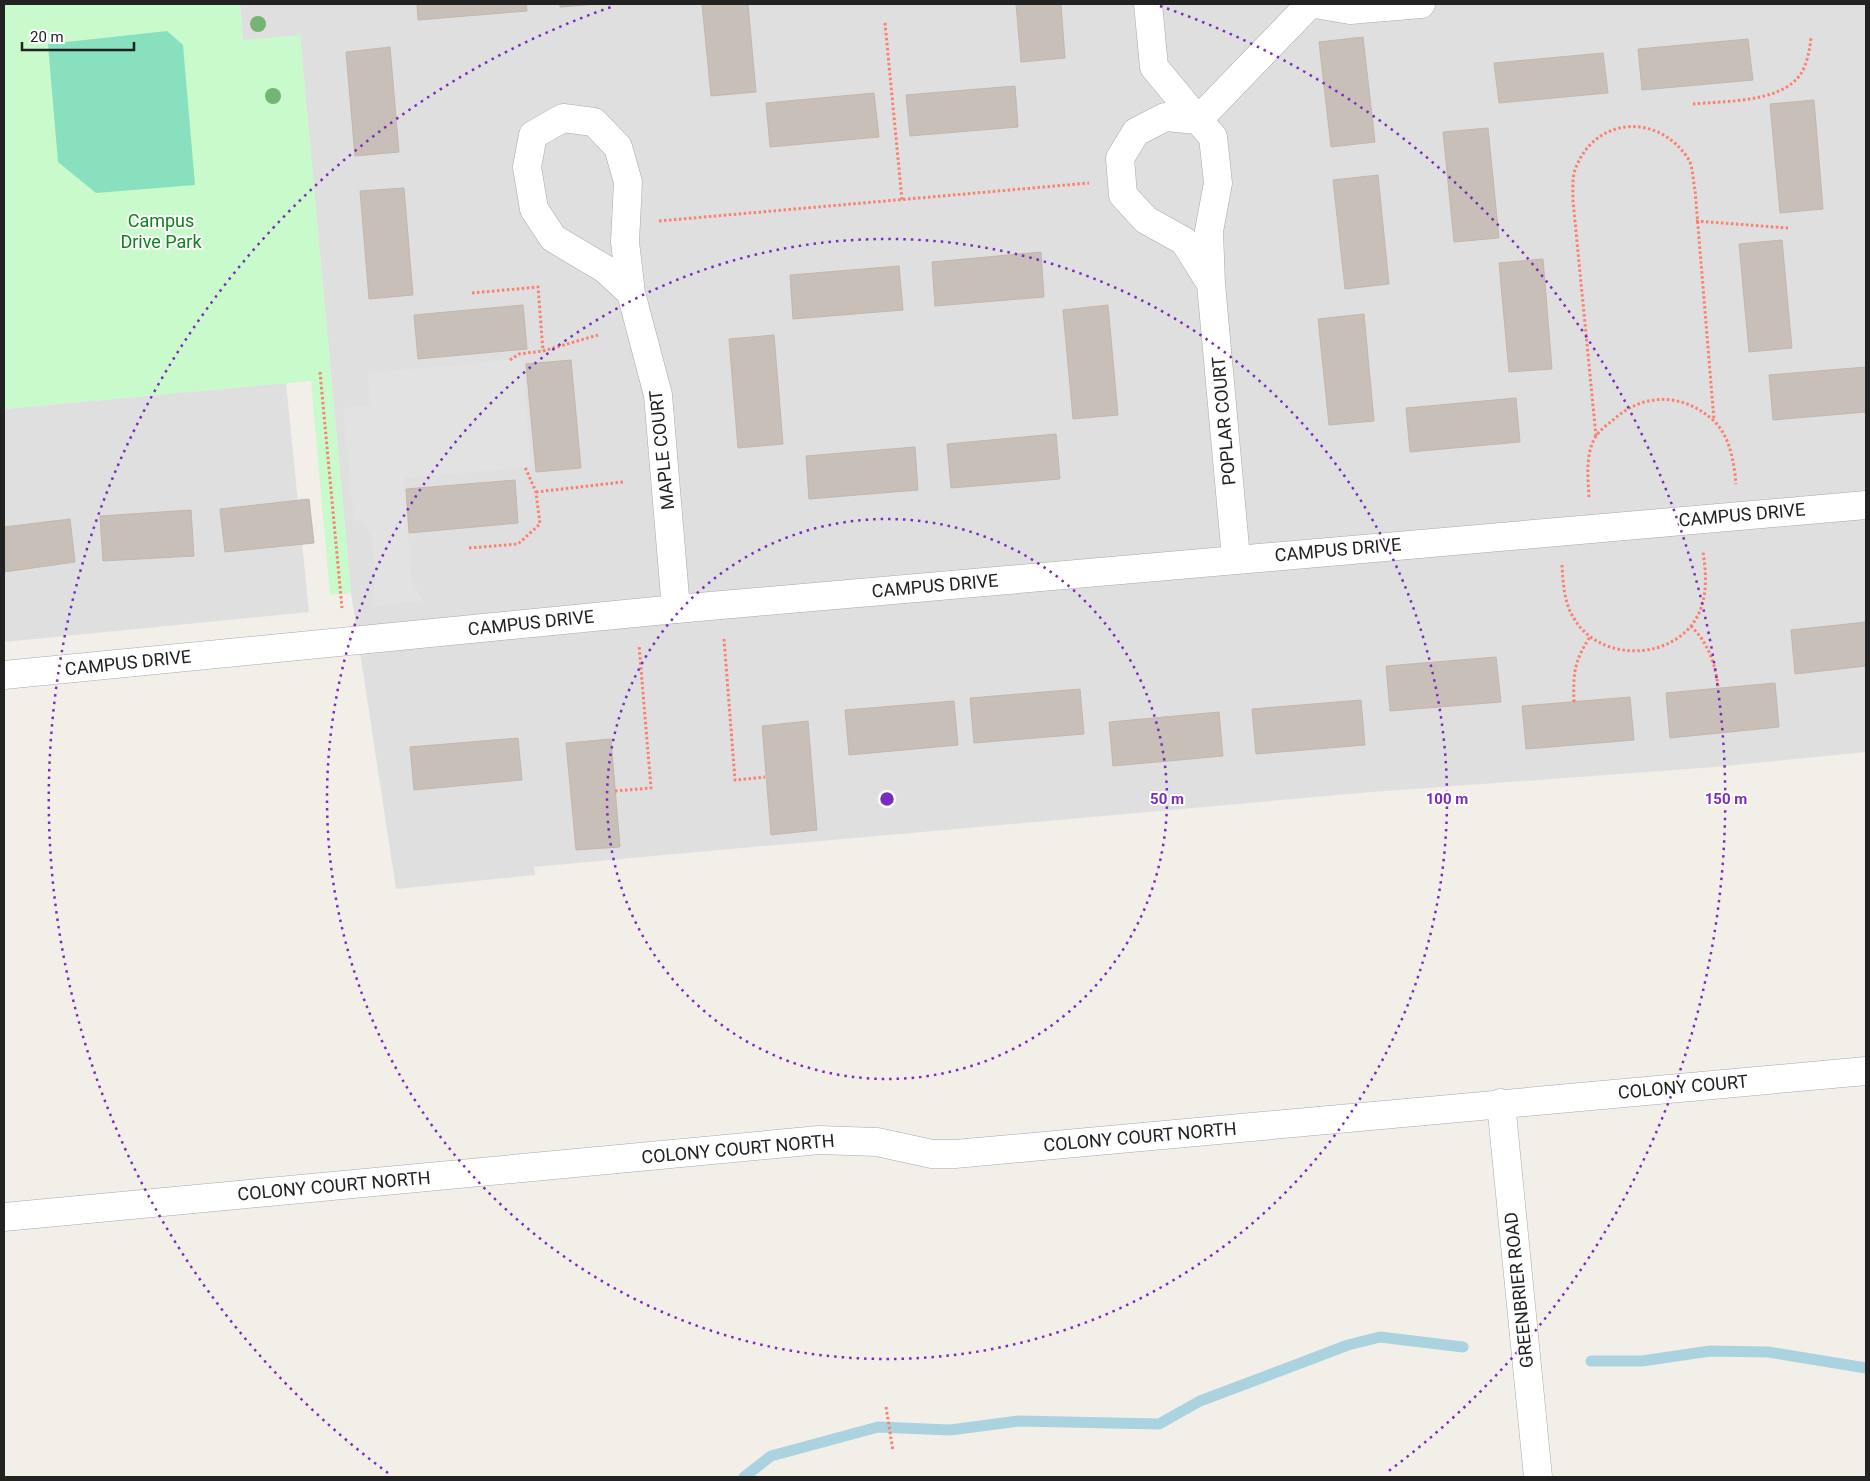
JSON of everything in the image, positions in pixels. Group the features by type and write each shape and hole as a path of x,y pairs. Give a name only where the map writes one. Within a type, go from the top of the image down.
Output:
{"street":[{"path":"1148,4 1154,68 1198,120 1310,4"},
{"path":"1315,4 1350,10 1421,4"},
{"name":"POPLAR COURT","path":"1211,284 1184,241 1146,220 1123,195 1120,158 1136,132 1166,117 1198,120 1213,136 1218,183 1209,231 1211,284 1236,558"},
{"name":"MAPLE COURT","path":"631,293 605,270 553,238 534,209 527,167 533,135 563,118 594,122 618,147 628,182 625,242 631,293 658,394 676,609"},
{"name":"CAMPUS DRIVE","path":"4,675 676,609 1236,558 1866,505"},
{"name":"COLONY COURT","path":"1501,1103 1866,1071"},
{"name":"COLONY COURT NORTH","path":"4,1217 819,1140 877,1142 932,1154 955,1154 1501,1103"},
{"name":"GREENBRIER ROAD","path":"1501,1103 1538,1477"}],"path":[{"path":"885,23 902,200"},
{"path":"1694,104 1762,97 1787,85 1800,75 1810,50 1811,38"},
{"path":"1590,501 1587,474 1596,436 1573,201 1575,172 1582,155 1592,143 1613,129 1637,125 1657,132 1675,143 1690,162 1695,190 1696,221 1714,420"},
{"path":"654,222 1091,183"},
{"path":"1696,221 1788,228"},
{"path":"472,293 538,287 543,350"},
{"path":"510,360 519,354 543,350 598,335"},
{"path":"320,372 342,611"},
{"path":"1596,436 1625,409 1644,400 1664,399 1687,404 1714,420 1726,439 1733,457 1736,489"},
{"path":"469,548 518,544 540,524 536,492 525,467"},
{"path":"536,492 623,482"},
{"path":"1562,564 1566,600 1574,620 1590,637 1607,646 1625,651 1644,650 1662,647 1691,626 1700,609 1705,590 1703,551"},
{"path":"1691,626 1701,636 1711,655 1718,688"},
{"path":"1574,702 1574,673 1579,654 1590,637"},
{"path":"724,638 735,780 765,777"},
{"path":"615,791 651,788 639,645"},
{"path":"886,1407 893,1451"}],"shaded area":[{"path":"240,4 1866,4 1866,752 1715,767 1372,792 534,867 535,875 396,889 351,593 300,36 243,40"},
{"path":"522,359 531,467 403,478 412,582 423,601 372,606 375,586 372,537 363,521 354,521 343,408 366,406 370,402 368,373"},
{"path":"286,383 309,612 4,642 4,409"}],"green space":[{"name":"Campus Drive Park","path":"4,4 240,4 243,40 300,35 351,593 330,595 311,381 4,409"},
{"path":"167,31 183,45 195,185 96,193 58,162 48,44"}],"building":[{"path":"417,4 526,4 527,11 418,20"},
{"path":"560,4 597,4 560,7"},
{"path":"702,4 748,4 756,92 711,96"},
{"path":"1016,4 1061,4 1065,58 1021,62"},
{"path":"1363,37 1375,142 1331,147 1319,42"},
{"path":"1748,39 1753,80 1642,90 1638,49"},
{"path":"390,47 399,152 355,156 346,52"},
{"path":"1603,53 1608,93 1499,103 1494,63"},
{"path":"1015,86 1018,127 910,136 906,95"},
{"path":"874,93 879,137 770,147 766,103"},
{"path":"1814,100 1823,209 1780,213 1770,104"},
{"path":"1488,128 1499,238 1454,242 1443,132"},
{"path":"1378,175 1389,284 1345,289 1333,180"},
{"path":"404,188 413,295 369,299 360,191"},
{"path":"1782,240 1792,348 1749,352 1739,244"},
{"path":"1041,252 1044,297 935,306 932,262"},
{"path":"1543,259 1552,369 1509,372 1499,263"},
{"path":"899,266 903,310 793,319 790,275"},
{"path":"523,305 527,349 418,359 414,315"},
{"path":"1108,305 1118,415 1073,419 1063,310"},
{"path":"1364,314 1374,421 1329,425 1318,319"},
{"path":"774,335 783,444 738,448 729,339"},
{"path":"571,360 581,468 536,472 526,364"},
{"path":"1866,367 1866,412 1773,420 1769,375"},
{"path":"1516,398 1520,442 1410,452 1406,408"},
{"path":"1056,434 1060,479 951,488 947,444"},
{"path":"915,447 918,490 809,499 806,456"},
{"path":"515,480 518,523 409,533 406,489"},
{"path":"309,499 314,543 225,552 220,509"},
{"path":"191,510 194,556 103,561 100,516"},
{"path":"70,519 75,562 4,572 4,527"},
{"path":"1866,622 1866,666 1795,674 1791,630"},
{"path":"1496,657 1501,702 1390,711 1386,666"},
{"path":"1775,683 1779,727 1670,738 1666,693"},
{"path":"1080,689 1084,734 974,743 970,698"},
{"path":"1630,697 1634,740 1526,749 1522,706"},
{"path":"1361,700 1365,745 1256,754 1252,709"},
{"path":"954,701 958,745 849,755 845,710"},
{"path":"1219,712 1223,756 1113,766 1109,722"},
{"path":"808,721 817,830 771,835 762,726"},
{"path":"518,738 522,780 414,790 410,747"},
{"path":"611,739 620,847 576,850 566,743"}],"waterway":[{"path":"744,1477 771,1456 878,1427 950,1430 1019,1421 1159,1424 1200,1401 1348,1345 1380,1337 1463,1347"},
{"path":"1591,1361 1642,1361 1710,1351 1768,1352 1866,1368"}]}
